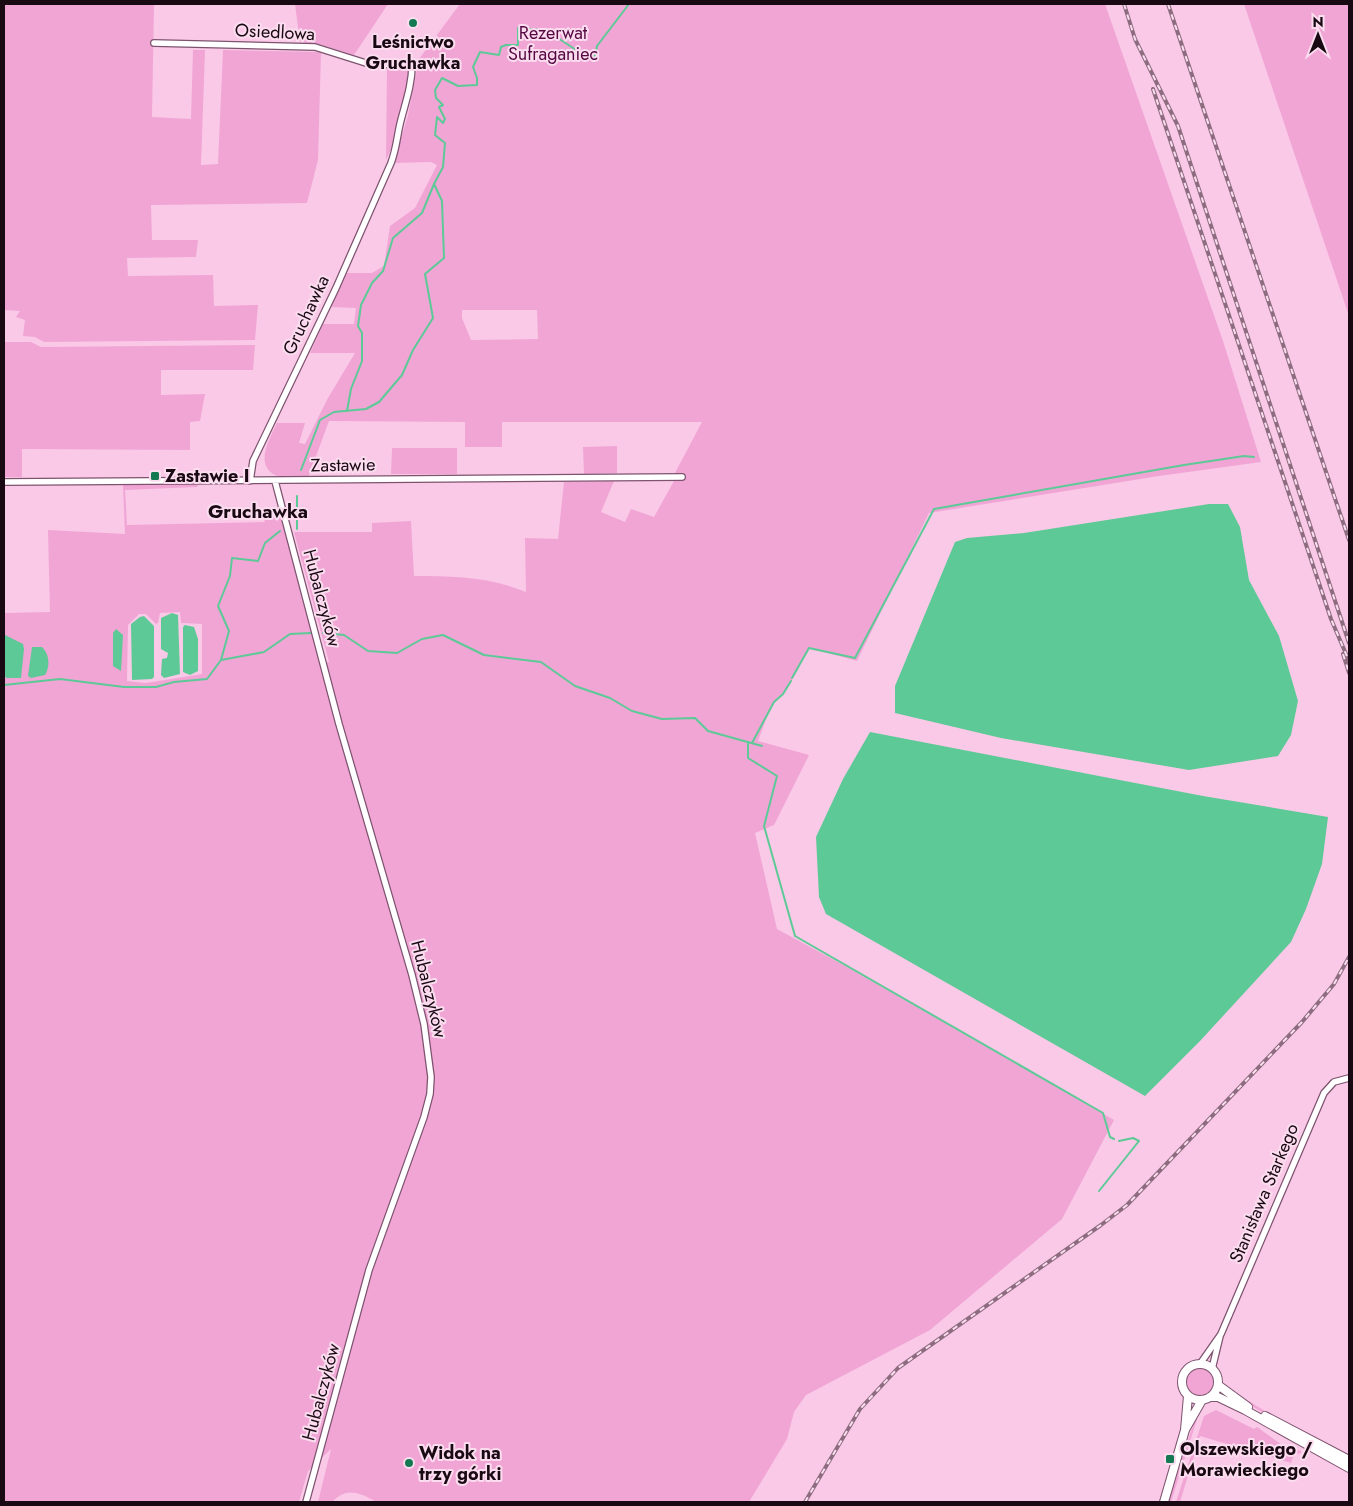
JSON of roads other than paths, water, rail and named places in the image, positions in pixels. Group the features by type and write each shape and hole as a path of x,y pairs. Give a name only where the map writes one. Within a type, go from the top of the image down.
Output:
{"street":[{"name":"Osiedlowa","path":"154,44 315,47 369,64 412,65 409,94 401,121 398,145 391,162"},
{"name":"Gruchawka","path":"250,481 253,461 336,288 391,162"},
{"name":"Zastawie","path":"4,482 682,477"},
{"name":"Hubalczyków","path":"275,481 339,724 412,975 424,1024 431,1078 430,1094 421,1125 369,1270 306,1502"},
{"name":"Stanisława Starkego","path":"1221,1334 1324,1093 1334,1082 1349,1078"},
{"path":"1200,1364 1221,1334"},
{"path":"1212,1369 1221,1334"},
{"path":"1210,1397 1218,1385 1216,1373 1212,1369 1200,1364 1189,1367 1182,1377 1182,1388 1188,1396 1202,1400 1218,1397 1349,1468"},
{"path":"1218,1385 1251,1409 1349,1460"},
{"path":"1186,1430 1188,1396"},
{"path":"1164,1502 1186,1430 1202,1400"}],"waterway":[{"path":"301,470 320,420 334,412 366,409 379,402 402,375 413,350 433,318 425,274 444,258 442,201 434,184 443,167 445,143 435,135 437,117 443,123 445,119 439,107 443,105 436,98 435,90 442,78 458,86 477,85 477,78 473,67 480,52 499,55 501,47 518,45 518,28 546,30 588,58 595,56 597,46 629,4"},
{"path":"347,411 351,389 362,361 362,333 358,326 361,305 372,283 383,271 393,238 422,213 434,184"},
{"path":"792,678 809,648 855,658 934,509 1184,465 1244,456 1254,457"},
{"path":"297,496 297,529"},
{"path":"4,685 60,679 124,687 156,687 174,682 207,679 221,660 229,631 218,606 230,576 232,558 258,561 265,543 280,531"},
{"path":"221,660 264,652 290,634 311,633"},
{"path":"323,633 344,635 368,651 397,653 422,639 443,635 484,655 541,662 575,686 610,698 632,711 662,719 695,718 708,731 762,746"},
{"path":"752,743 774,702 783,694 791,681"},
{"path":"748,742 748,758 777,776 764,826 795,936 1103,1113 1110,1137 1114,1139"},
{"path":"1099,1191 1139,1141 1133,1138 1119,1141"}],"railway":[{"path":"1124,4 1135,39 1178,126 1349,643"},
{"path":"1168,4 1349,540"},
{"path":"1153,89 1331,619 1349,661"},
{"path":"1343,654 1349,673"},
{"path":"805,1502 860,1409 898,1368 1127,1205 1302,1022 1334,984 1349,957"}],"place":[{"name":"Leśnictwo Gruchawka","path":"413,23"},
{"name":"Zastawie I","path":"155,476"},
{"name":"Olszewskiego / Morawieckiego","path":"1170,1459"},
{"name":"Widok na trzy górki","path":"409,1463"}],"district":[{"name":"Gruchawka","path":"258,511"}],"park label":[{"name":"Rezerwat Sufraganiec","path":"553,43"}]}
